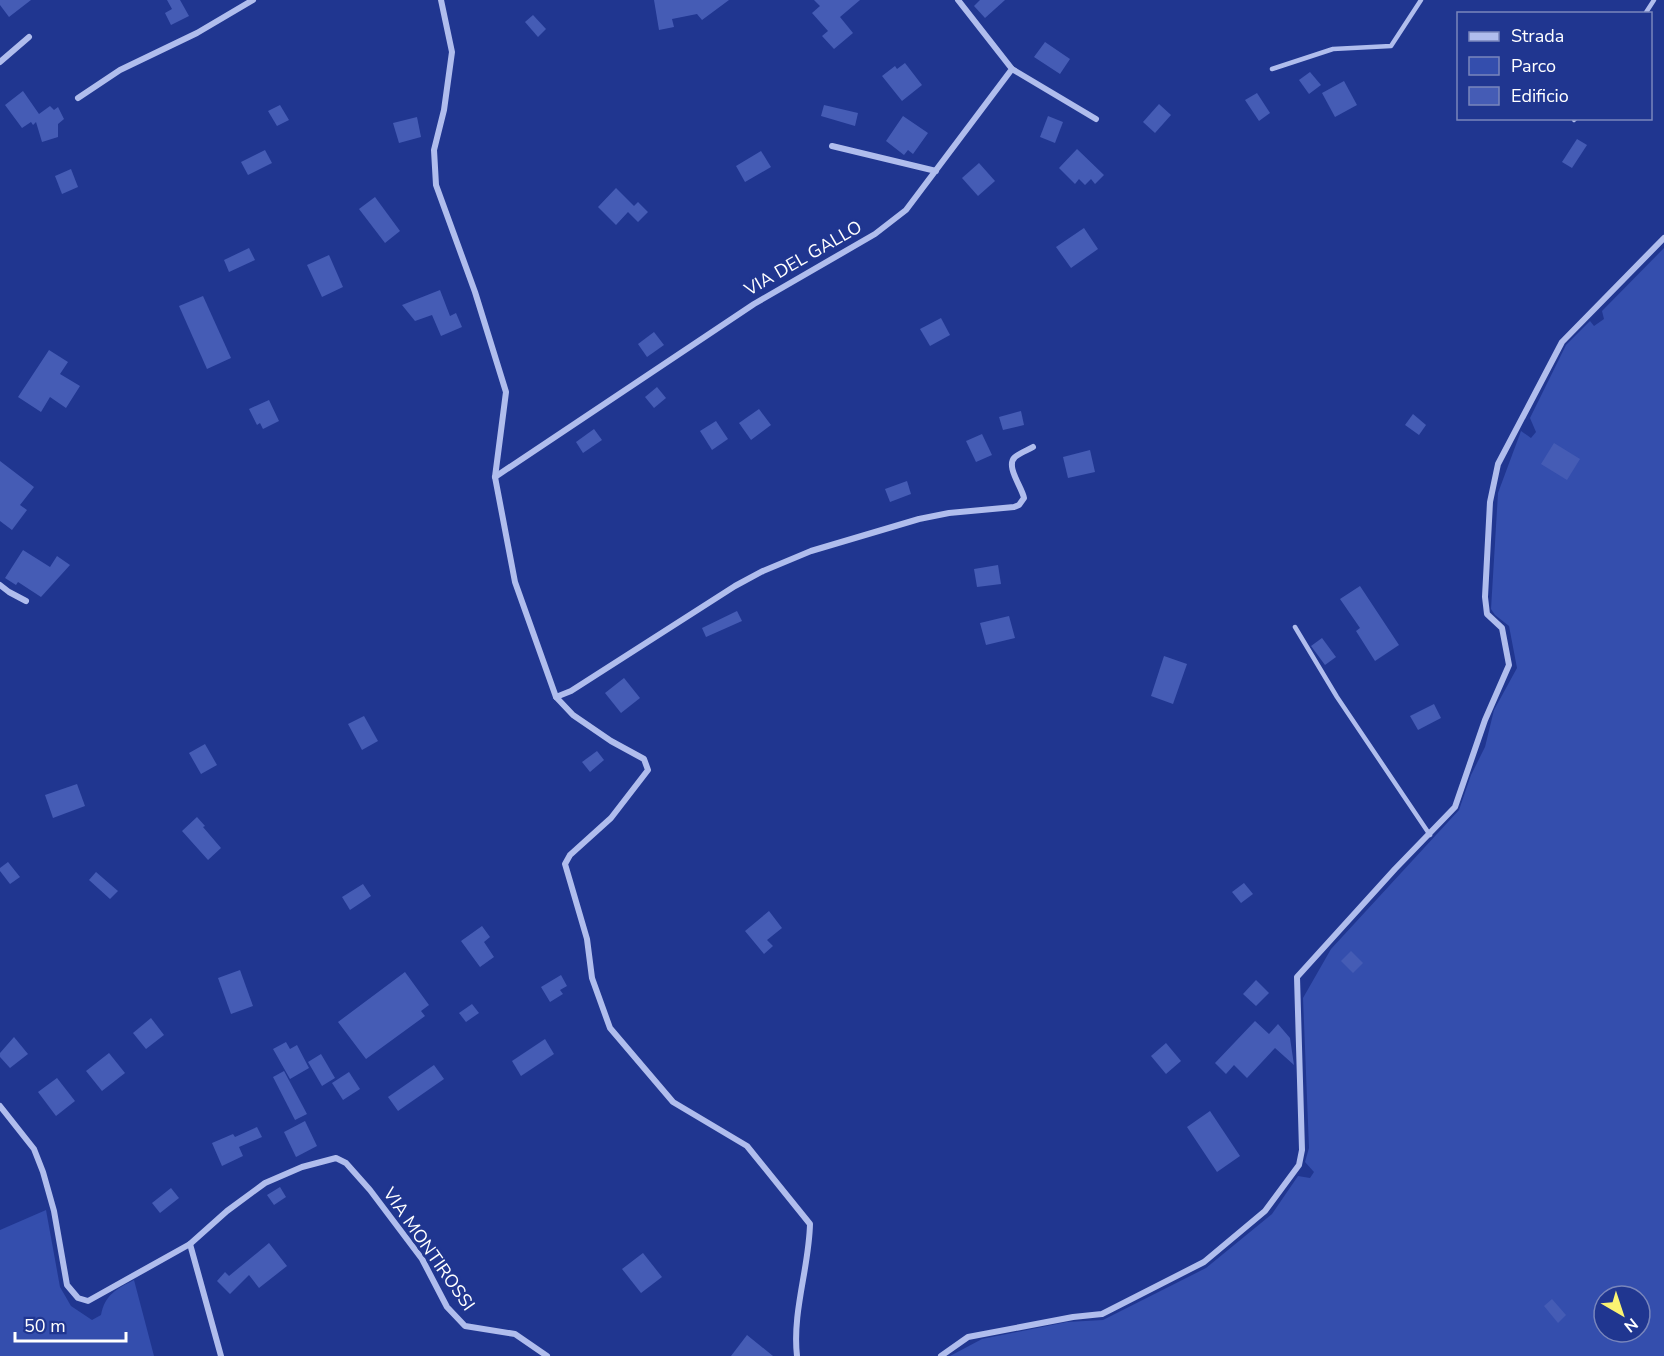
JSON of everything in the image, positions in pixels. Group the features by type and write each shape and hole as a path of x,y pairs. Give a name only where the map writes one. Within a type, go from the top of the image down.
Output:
{"street":[{"path":"78,98 120,70 197,33 253,0"},
{"path":"441,0 452,52 444,110 434,150 436,185 475,292 506,392 495,477 515,582 556,697 573,715 611,741 644,759 648,770 611,818 570,855 565,864 587,939 592,978 610,1028 673,1102 747,1146 810,1224 810,1248 794,1334 797,1356"},
{"path":"958,0 1012,69 1096,119"},
{"path":"0,62 29,37"},
{"name":"VIA DEL GALLO","path":"495,477 753,304 875,234 906,210 1012,69"},
{"path":"832,146 936,171"},
{"path":"941,1356 968,1337 1073,1317 1102,1314 1204,1262 1265,1211 1299,1165 1302,1150 1297,977 1455,807 1485,720 1509,665 1502,628 1487,614 1485,597 1490,502 1498,464 1562,342 1664,238"},
{"path":"556,697 571,691 735,586 763,571 811,551 919,519 1019,505 1024,498 1023,490 1012,468 1012,462 1015,457 1033,447"},
{"path":"0,585 27,601"},
{"name":"VIA MONTIROSSI","path":"0,1106 34,1149 44,1172 54,1211 67,1285 78,1298 88,1301 190,1244 226,1211 265,1183 302,1167 336,1158 346,1163 370,1190 422,1259 447,1307 465,1326 515,1334 548,1356"},
{"path":"190,1244 221,1356"}],"lane":[{"path":"1272,69 1333,49 1390,46 1421,0"},
{"path":"1295,627 1337,697 1430,835"}],"green space":[{"path":"1664,248 1664,1356 950,1356 982,1339 1067,1322 1103,1320 1206,1268 1272,1214 1298,1176 1310,1178 1314,1172 1305,1162 1309,1148 1303,998 1331,949 1459,810 1471,775 1485,747 1494,710 1517,668 1509,626 1491,609 1498,493 1521,431 1531,438 1536,432 1530,418 1566,345 1590,321 1594,326 1604,319 1602,311"},
{"path":"46,1210 60,1287 71,1306 92,1320 101,1315 105,1302 112,1293 134,1280 154,1356 0,1356 0,1230"}],"building":[{"path":"0,0 31,0 9,17 0,5"},
{"path":"167,0 180,0 189,16 171,25 165,13 172,9"},
{"path":"654,0 729,0 702,20 697,14 672,19 674,27 659,30"},
{"path":"814,0 860,0 840,17 853,33 834,49 822,36 828,31 812,13 820,6"},
{"path":"980,0 1005,0 985,18 974,6"},
{"path":"533,15 546,29 538,37 525,22"},
{"path":"1045,42 1070,59 1060,74 1034,57"},
{"path":"905,63 922,85 902,101 882,76 895,66 897,69"},
{"path":"1310,72 1321,85 1309,94 1299,80"},
{"path":"1344,81 1357,105 1335,117 1322,93"},
{"path":"23,91 39,114 50,106 54,110 58,107 64,119 58,124 58,137 42,142 36,122 33,125 31,122 22,128 5,105"},
{"path":"1257,93 1270,113 1259,121 1245,100"},
{"path":"1159,104 1171,115 1155,133 1143,122"},
{"path":"280,105 289,120 277,126 268,111"},
{"path":"824,105 858,113 855,126 821,116"},
{"path":"903,116 928,133 913,154 908,150 904,155 886,141"},
{"path":"1048,116 1063,122 1055,143 1040,137"},
{"path":"417,117 421,137 399,143 393,123"},
{"path":"1577,139 1587,145 1572,168 1562,162"},
{"path":"1077,149 1104,175 1095,184 1091,179 1085,185 1079,179 1075,184 1059,168"},
{"path":"265,150 272,163 248,175 241,162"},
{"path":"761,151 771,167 745,182 736,166"},
{"path":"979,163 995,181 978,196 962,178"},
{"path":"71,169 78,187 62,194 55,176"},
{"path":"616,188 634,206 638,202 648,212 638,222 628,212 616,225 598,207"},
{"path":"375,197 400,231 385,243 359,209"},
{"path":"1084,228 1098,249 1071,268 1056,247"},
{"path":"249,248 255,260 229,272 224,260"},
{"path":"329,255 343,287 322,297 307,265"},
{"path":"440,290 450,316 456,313 462,327 441,336 432,315 415,321 402,305"},
{"path":"203,296 231,358 207,369 179,306"},
{"path":"941,318 950,335 930,346 920,329"},
{"path":"654,332 664,345 647,357 638,344"},
{"path":"49,350 68,362 60,374 80,386 66,408 50,397 41,412 18,397"},
{"path":"657,387 666,398 654,408 645,397"},
{"path":"269,400 279,421 263,429 260,423 257,425 249,409"},
{"path":"759,409 771,425 751,440 739,423"},
{"path":"1021,411 1024,425 1003,430 999,417"},
{"path":"1413,414 1426,425 1419,435 1405,425"},
{"path":"716,421 728,439 712,450 700,431"},
{"path":"594,429 602,440 583,453 576,442"},
{"path":"982,434 992,455 976,462 966,441"},
{"path":"1554,443 1580,459 1567,480 1541,464"},
{"path":"1090,450 1095,472 1068,478 1063,457"},
{"path":"0,461 34,487 20,505 27,510 12,530 0,521"},
{"path":"907,481 911,494 890,502 885,489"},
{"path":"23,550 50,567 57,556 70,565 41,597 18,582 16,585 5,578"},
{"path":"998,565 1001,584 977,587 974,569"},
{"path":"1360,586 1399,645 1375,661 1356,631 1360,628 1340,599"},
{"path":"737,611 742,621 706,637 702,628"},
{"path":"1009,616 1015,638 986,645 980,623"},
{"path":"1322,638 1336,657 1325,665 1311,646"},
{"path":"1164,656 1187,664 1173,704 1151,696"},
{"path":"624,678 640,698 621,713 605,693"},
{"path":"1434,704 1441,718 1418,730 1410,716"},
{"path":"364,716 378,741 362,750 348,724"},
{"path":"205,744 217,765 201,774 189,753"},
{"path":"597,751 604,760 590,772 582,762"},
{"path":"77,784 85,806 53,818 45,795"},
{"path":"197,817 221,848 208,860 182,831"},
{"path":"8,862 20,877 10,884 0,871 0,868"},
{"path":"96,872 118,891 110,899 89,880"},
{"path":"1244,883 1253,894 1241,903 1232,892"},
{"path":"363,884 371,896 350,910 342,897"},
{"path":"769,911 782,928 767,940 773,946 764,954 745,931"},
{"path":"482,926 490,937 484,942 494,957 480,967 461,941"},
{"path":"1351,951 1363,963 1353,973 1341,961"},
{"path":"240,970 253,1006 231,1014 218,978"},
{"path":"405,972 429,1005 421,1011 425,1016 366,1059 338,1022"},
{"path":"561,975 567,986 560,990 563,994 550,1002 541,987"},
{"path":"1256,980 1269,993 1256,1006 1243,994"},
{"path":"472,1004 479,1013 466,1022 459,1013"},
{"path":"151,1018 164,1035 146,1049 133,1033"},
{"path":"1255,1021 1269,1034 1278,1024 1290,1038 1294,1065 1275,1048 1247,1078 1234,1065 1226,1074 1215,1063"},
{"path":"14,1037 28,1054 10,1068 0,1057 0,1053"},
{"path":"545,1039 554,1054 521,1076 512,1061"},
{"path":"286,1042 290,1049 297,1045 309,1068 290,1079 273,1049"},
{"path":"1166,1043 1181,1061 1166,1074 1151,1056"},
{"path":"109,1053 125,1073 102,1091 86,1071"},
{"path":"321,1054 335,1078 322,1086 308,1062"},
{"path":"434,1065 444,1079 398,1111 388,1097"},
{"path":"284,1071 307,1114 295,1120 273,1077"},
{"path":"349,1072 360,1089 343,1100 332,1083"},
{"path":"57,1078 75,1101 56,1116 38,1092"},
{"path":"1210,1111 1240,1156 1217,1172 1187,1127"},
{"path":"305,1121 317,1146 296,1157 284,1132"},
{"path":"257,1127 262,1137 239,1147 243,1156 222,1166 212,1143 233,1134 235,1137"},
{"path":"280,1187 286,1197 274,1205 267,1195"},
{"path":"171,1188 179,1198 160,1213 152,1203"},
{"path":"269,1243 287,1266 259,1288 249,1275 230,1294 217,1281 225,1272 229,1276"},
{"path":"643,1253 662,1277 641,1293 622,1269"},
{"path":"1552,1299 1566,1315 1558,1323 1544,1306"},
{"path":"747,1335 773,1356 731,1356"}]}
